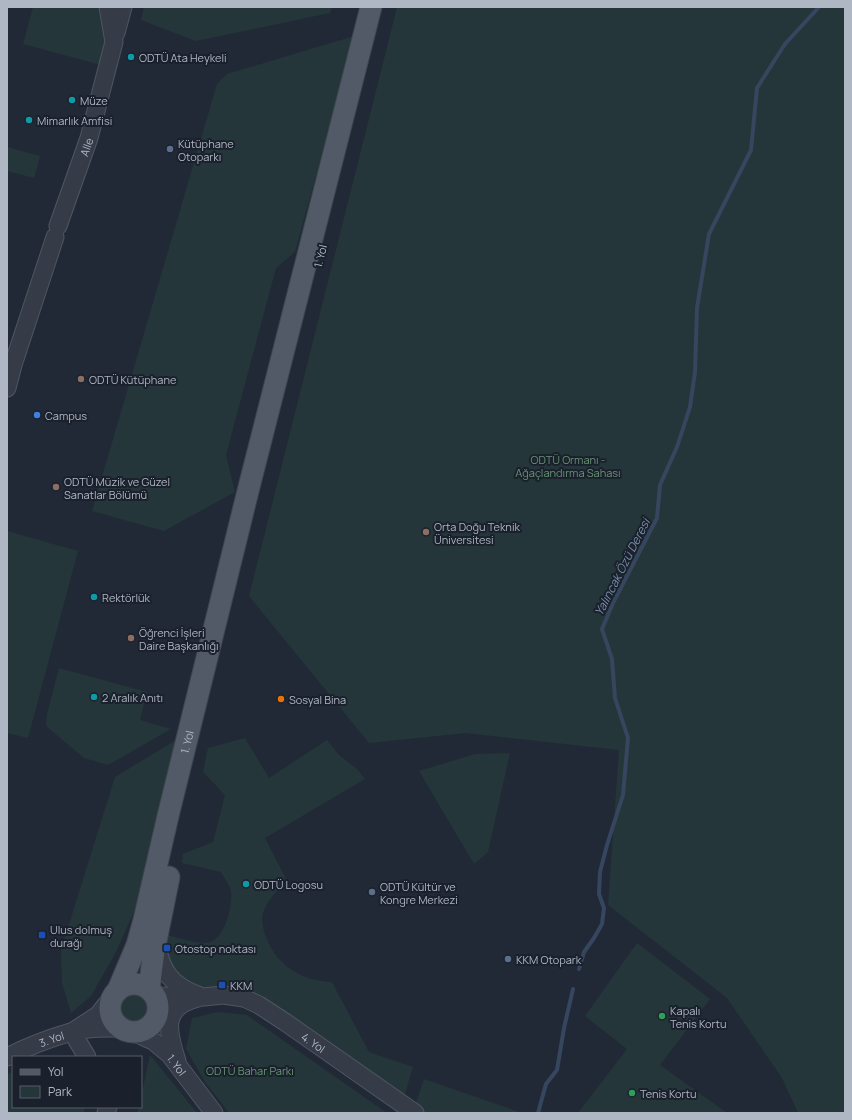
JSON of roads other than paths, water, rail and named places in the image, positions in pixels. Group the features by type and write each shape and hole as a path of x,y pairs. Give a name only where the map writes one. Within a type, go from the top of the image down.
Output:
{"main road":[{"name":"1. Yol","path":"116,993 137,945 168,816 234,606 254,492 376,13"},
{"name":"1. Yol","path":"152,992 156,939 201,709"},
{"path":"137,984 152,992 158,1003 158,1011 156,1019 151,1025 137,1032 125,1029 116,1023 112,1016 110,1006 116,993 124,986 137,984"}],"street":[{"name":"Alle","path":"108,7 115,38"},
{"name":"Alle","path":"7,388 56,232 89,138 123,7"},
{"name":"4. Yol","path":"156,939 161,965 167,975 182,988 204,997"},
{"name":"4. Yol","path":"152,992 204,997"},
{"name":"3. Yol","path":"73,1031 98,1014 116,993"},
{"name":"4. Yol","path":"179,1067 170,1038 170,1022 176,1009 193,999 204,997 223,995 244,998 259,1005 285,1022 415,1113"},
{"name":"3. Yol","path":"7,1057 73,1031 97,1028 125,1029"},
{"name":"1. Yol","path":"125,1029 142,1036 162,1048 170,1055 214,1113"},
{"path":"73,1031 86,1056"}],"waterway":[{"name":"Yalıncak Özü Deresi","path":"579,969 584,952 602,924 604,908 599,894 600,872 623,795 628,738 615,698 612,659 602,629 613,603 657,518 660,485 677,447 690,407 695,372 697,308 709,234 751,150 757,88 785,44 819,7"},
{"name":"Yalıncak Özü Deresi","path":"538,1113 546,1084 557,1070 564,1028 573,989"}],"place":[{"name":"ODTÜ Ata Heykeli","path":"131,57"},
{"name":"Müze","path":"72,100"},
{"name":"Mimarlık Amfisi","path":"29,120"},
{"name":"Kütüphane Otoparkı","path":"170,149"},
{"name":"ODTÜ Kütüphane","path":"81,379"},
{"name":"Campus","path":"37,415"},
{"name":"ODTÜ Müzik ve Güzel Sanatlar Bölümü","path":"56,487"},
{"name":"Orta Doğu Teknik Üniversitesi","path":"426,532"},
{"name":"Rektörlük","path":"94,597"},
{"name":"Öğrenci İşleri Daire Başkanlığı","path":"131,638"},
{"name":"2 Aralık Anıtı","path":"94,697"},
{"name":"Sosyal Bina","path":"281,699"},
{"name":"ODTÜ Logosu","path":"246,884"},
{"name":"ODTÜ Kültür ve Kongre Merkezi","path":"372,892"},
{"name":"Ulus dolmuş durağı","path":"42,935"},
{"name":"Otostop noktası","path":"167,948"},
{"name":"KKM Otopark","path":"508,959"},
{"name":"KKM","path":"222,985"},
{"name":"Kapalı Tenis Kortu","path":"662,1016"},
{"name":"Tenis Kortu","path":"632,1093"}],"park label":[{"name":"ODTÜ Ormanı - Ağaçlandırma Sahası","path":"568,465"},
{"name":"ODTÜ Bahar Parkı","path":"250,1070"}]}
